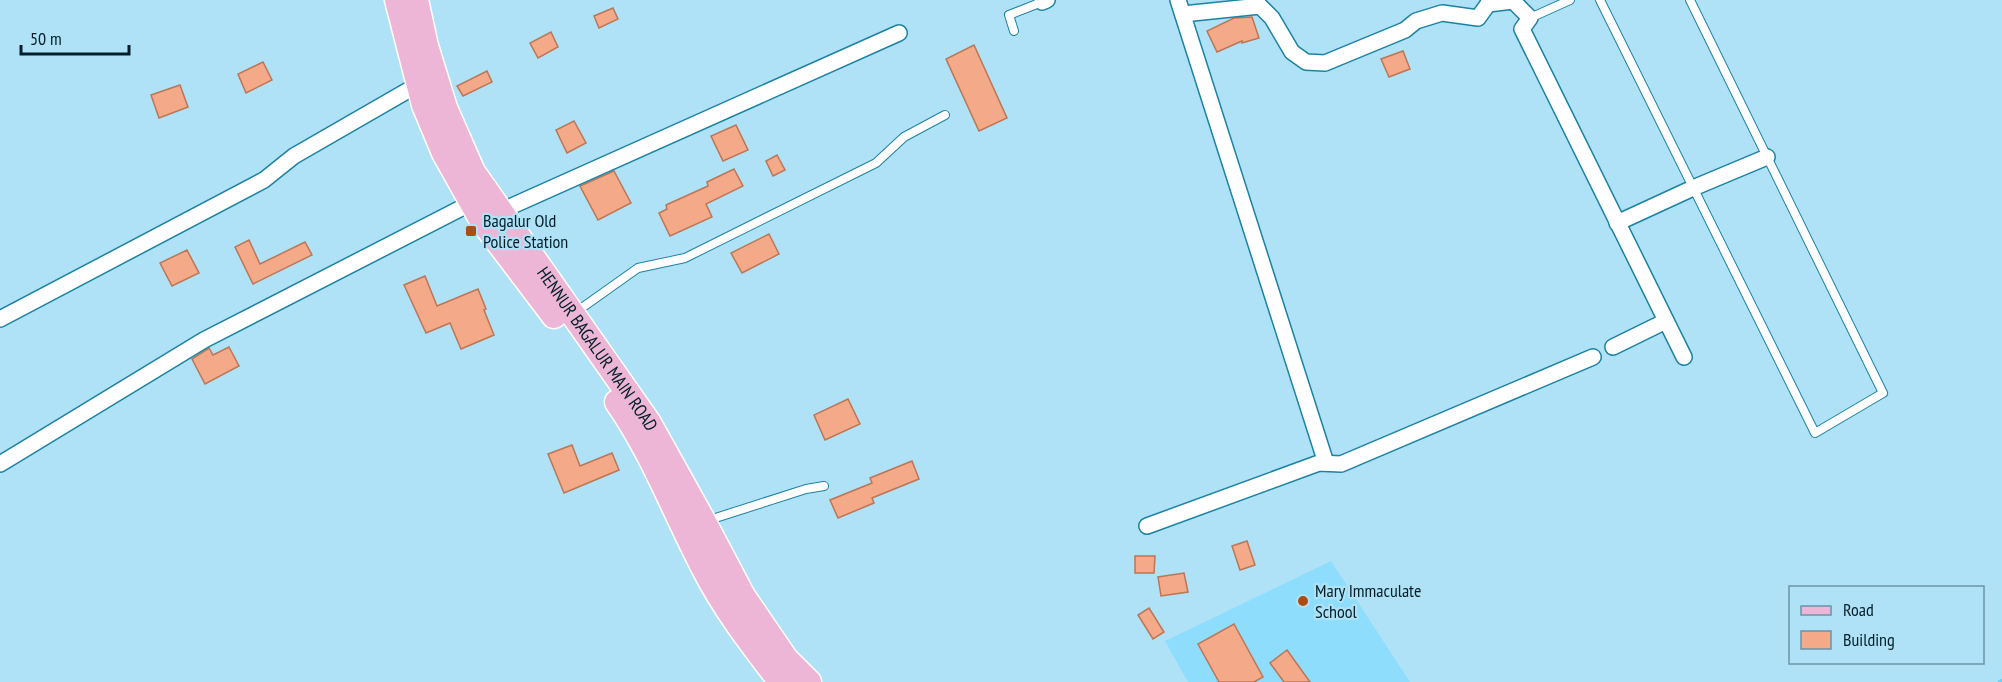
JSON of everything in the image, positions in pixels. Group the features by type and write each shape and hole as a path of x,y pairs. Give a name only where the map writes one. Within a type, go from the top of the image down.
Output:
{"main road":[{"name":"HENNUR BAGALUR MAIN ROAD","path":"397,0 424,105 444,153 573,315 649,423 743,596 786,659 809,682"},
{"name":"HENNUR BAGALUR MAIN ROAD","path":"416,0 426,46 445,108 485,207 619,406 657,471 702,566 740,630 781,682"}],"street":[{"path":"1326,463 1180,7 1260,6 1272,18 1292,52 1306,62 1325,63 1405,30 1416,21 1442,13 1478,18 1489,2 1513,1 1530,18 1522,29 1684,357"},
{"path":"0,464 204,340 485,207 899,33"},
{"path":"0,319 264,180 294,156 418,84"},
{"path":"1617,223 1767,157"},
{"path":"1613,347 1666,321"},
{"path":"1147,526 1318,463 1341,464 1593,357"}],"lane":[{"path":"1530,18 1570,0"},
{"path":"1600,0 1815,433 1883,393 1690,0"},
{"path":"1014,31 1009,16 1045,1"},
{"path":"573,315 638,268 685,258 876,163 904,136 945,115"},
{"path":"704,522 806,489 824,486"}],"shaded area":[{"name":"Mary Immaculate School","path":"1331,561 1410,682 1188,682 1165,641"}],"building":[{"path":"613,8 618,19 599,28 594,16"},
{"path":"1252,17 1259,38 1242,43 1242,41 1217,52 1207,31 1234,18"},
{"path":"551,32 558,47 538,58 530,43"},
{"path":"974,45 1007,118 979,131 946,59"},
{"path":"1403,51 1410,69 1389,77 1381,59"},
{"path":"263,62 272,80 246,93 238,74"},
{"path":"487,71 492,82 463,96 457,86"},
{"path":"180,85 188,107 159,118 151,95"},
{"path":"574,121 586,143 567,153 556,130"},
{"path":"736,125 748,150 723,161 711,136"},
{"path":"777,155 785,170 773,176 766,161"},
{"path":"734,169 743,186 706,204 712,217 670,236 659,213 667,209 666,205 708,186 707,182"},
{"path":"614,171 631,203 598,220 580,186"},
{"path":"769,234 779,254 742,273 731,253"},
{"path":"249,240 260,264 305,242 312,255 253,284 235,247"},
{"path":"187,250 199,273 172,286 160,263"},
{"path":"425,276 437,306 478,289 494,335 461,349 450,323 426,333 404,285"},
{"path":"229,347 239,366 205,384 192,359 209,348 213,355"},
{"path":"848,399 860,424 825,440 814,415"},
{"path":"572,445 580,466 612,453 619,470 564,493 548,454"},
{"path":"912,461 919,479 872,498 874,503 838,518 830,500 872,483 870,478"},
{"path":"1247,541 1255,565 1240,570 1232,546"},
{"path":"1135,556 1155,556 1154,573 1135,573"},
{"path":"1184,573 1188,592 1161,596 1158,577"},
{"path":"1149,608 1164,632 1153,639 1138,615"},
{"path":"1234,624 1263,677 1254,682 1219,682 1198,644"},
{"path":"1287,650 1310,682 1284,682 1270,663"}],"place":[{"name":"Bagalur Old Police Station","path":"471,231"},
{"name":"Mary Immaculate School","path":"1303,601"}]}
